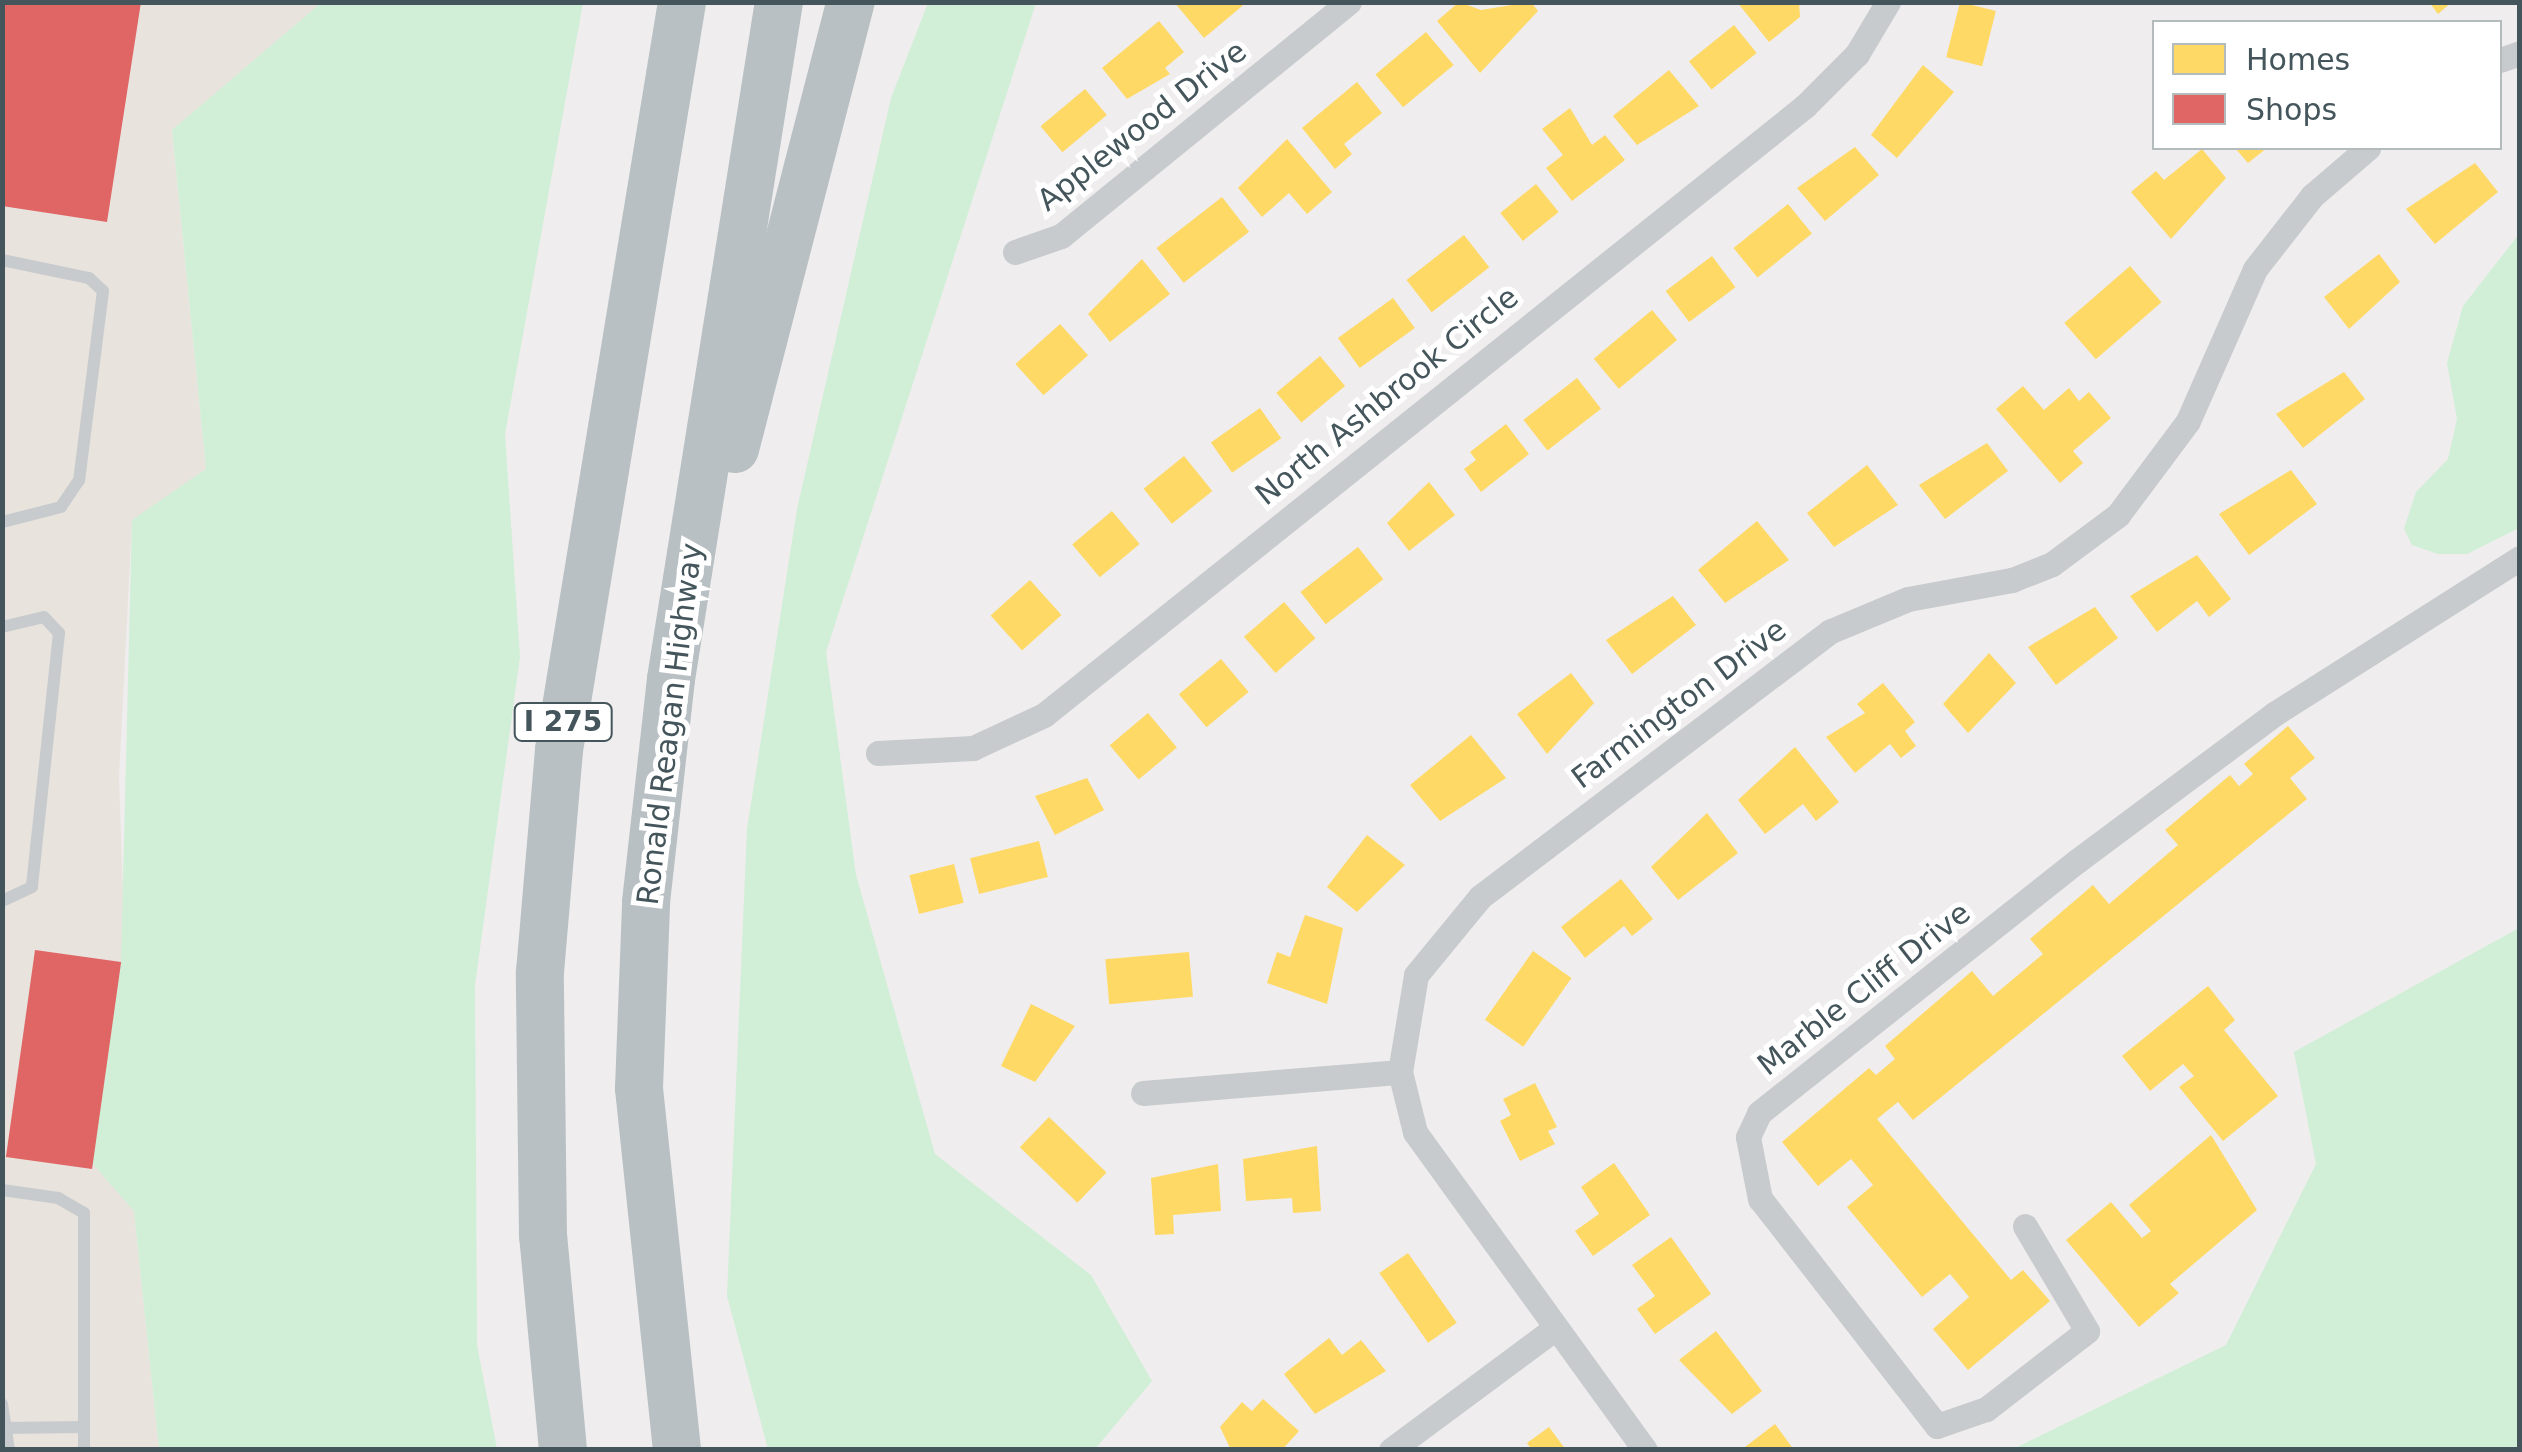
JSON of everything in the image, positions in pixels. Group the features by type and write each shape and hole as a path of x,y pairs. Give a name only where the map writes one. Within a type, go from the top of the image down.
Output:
{"highway":[{"path":"624,351 652,2"},
{"name":"I 275","path":"563,1450 543,1236 540,972 559,750 682,2"},
{"name":"Ronald Reagan Highway","path":"676,1450 639,1088 646,902 671,679 779,2"},
{"path":"671,679 851,2"}],"street":[{"name":"Applewood Drive","path":"1015,252 1061,236 1349,2"},
{"name":"North Ashbrook Circle","path":"878,754 973,748 1044,714 1805,106 1857,54 1888,2"},
{"name":"Farmington Drive","path":"1645,1450 1428,1155 1400,1072 1405,1006 1431,948 1572,826 1831,631 1908,599 2052,564 2128,505 2188,421 2255,269 2312,196 2366,150"},
{"name":"Marble Cliff Drive","path":"2025,1226 2087,1331 1986,1409 1938,1426 1775,1222 1752,1181 1748,1137 1759,1113 2077,861 2274,714 2520,558"},
{"path":"1143,1093 1400,1072"},
{"path":"1392,1450 1554,1328"}],"lane":[{"path":"2,260 89,278 103,292 79,480 62,506 2,522"},
{"path":"2,627 44,618 59,633 32,887 2,901"},
{"path":"2,1190 58,1198 84,1213 84,1450"},
{"path":"2,1404 9,1450"},
{"path":"4,1428 82,1426"}],"shaded area":[{"path":"3,3 321,3 172,131 206,469 132,521 119,777 134,1211 159,1449 3,1450"}],"green space":[{"path":"321,3 583,3 505,434 520,657 475,985 477,1345 497,1449 159,1449 134,1211 92,1163 121,962 132,520 206,469 172,130"},
{"path":"928,3 1036,3 826,652 856,875 935,1154 1091,1275 1152,1381 1095,1449 768,1449 727,1296 747,829 797,509 891,98"},
{"path":"2519,234 2519,528 2467,554 2438,554 2412,545 2404,529 2416,492 2448,459 2457,419 2447,363 2463,306"},
{"path":"2519,928 2519,1449 2013,1449 2226,1345 2316,1164 2294,1052"}],"building: Homes":[{"path":"1174,2 1247,2 1204,38"},
{"path":"1459,2 1481,10 1531,2 1538,11 1480,73 1437,21"},
{"path":"1737,2 1799,2 1800,17 1769,42"},
{"path":"1960,2 1996,11 1982,66 1946,57"},
{"path":"2429,2 2452,2 2438,14"},
{"path":"1159,21 1184,52 1165,68 1170,74 1127,99 1102,68"},
{"path":"1734,25 1757,53 1712,89 1689,62"},
{"path":"1426,32 1454,65 1403,107 1375,74"},
{"path":"1923,65 1954,92 1897,158 1871,135"},
{"path":"1669,70 1699,106 1637,145 1613,116"},
{"path":"1357,82 1382,113 1344,144 1352,154 1335,169 1302,128"},
{"path":"1085,89 1107,115 1062,152 1041,126"},
{"path":"1570,108 1592,145 1605,135 1625,160 1572,201 1546,168 1563,155 1542,129"},
{"path":"1287,139 1332,192 1307,214 1289,193 1262,217 1238,188"},
{"path":"1855,147 1879,175 1825,221 1797,188"},
{"path":"2201,150 2226,178 2171,239 2131,192 2156,171 2164,180"},
{"path":"2237,150 2264,150 2248,163"},
{"path":"2475,163 2498,192 2435,244 2406,209"},
{"path":"1536,184 1559,212 1523,241 1500,213"},
{"path":"1222,197 1249,232 1184,283 1157,248"},
{"path":"1788,204 1812,234 1758,278 1734,248"},
{"path":"1464,235 1489,267 1432,312 1406,280"},
{"path":"2379,254 2400,282 2349,329 2324,297"},
{"path":"1712,256 1735,287 1689,322 1666,291"},
{"path":"1142,259 1170,294 1110,342 1088,314"},
{"path":"2130,266 2161,302 2096,359 2064,323"},
{"path":"1393,298 1415,328 1360,368 1338,338"},
{"path":"1652,310 1677,340 1619,389 1594,359"},
{"path":"1060,324 1088,355 1044,395 1015,364"},
{"path":"1320,356 1345,386 1301,423 1276,393"},
{"path":"2344,372 2365,399 2303,448 2276,414"},
{"path":"1577,378 1601,409 1547,451 1523,420"},
{"path":"2023,386 2044,410 2069,388 2079,401 2089,392 2111,418 2073,451 2083,463 2060,483 1996,409"},
{"path":"1260,408 1281,438 1232,473 1211,442"},
{"path":"1506,424 1529,454 1481,492 1464,469 1476,460 1470,452"},
{"path":"1987,443 2008,471 1945,519 1919,485"},
{"path":"1184,456 1212,491 1172,524 1144,489"},
{"path":"1867,465 1898,505 1834,547 1807,513"},
{"path":"2291,470 2317,504 2249,555 2219,514"},
{"path":"1429,482 1455,515 1409,551 1387,523"},
{"path":"1112,511 1140,544 1100,577 1072,544"},
{"path":"1757,521 1789,560 1725,603 1698,570"},
{"path":"1358,547 1383,579 1326,624 1300,592"},
{"path":"2197,555 2231,599 2209,617 2197,601 2157,632 2130,596"},
{"path":"1030,580 1061,615 1022,650 991,615"},
{"path":"1673,596 1696,625 1632,674 1606,640"},
{"path":"1284,602 1315,638 1275,673 1244,637"},
{"path":"2095,607 2118,638 2056,685 2028,647"},
{"path":"1989,653 2016,683 1968,733 1943,704"},
{"path":"1221,659 1249,692 1207,727 1179,694"},
{"path":"1571,673 1594,703 1547,754 1517,714"},
{"path":"1883,683 1915,722 1905,731 1916,746 1901,758 1890,744 1855,773 1826,737 1865,713 1857,704"},
{"path":"1148,713 1177,747 1139,780 1110,745"},
{"path":"2288,726 2315,758 2290,778 2307,799 1913,1120 1898,1102 1877,1119 2011,1280 2023,1270 2050,1301 1968,1370 1933,1329 1969,1297 1950,1274 1922,1297 1847,1207 1873,1185 1851,1159 1818,1186 1782,1142 1869,1068 1876,1075 1895,1059 1885,1046 1972,971 1993,996 2043,954 2030,939 2093,885 2109,904 2178,845 2165,830 2230,775 2239,786 2253,774 2244,764"},
{"path":"1471,735 1506,778 1440,821 1410,785"},
{"path":"1795,747 1839,802 1816,821 1803,804 1765,834 1738,800"},
{"path":"1087,778 1104,810 1055,835 1035,796"},
{"path":"1707,813 1738,853 1678,900 1651,867"},
{"path":"1367,835 1405,865 1357,912 1327,887"},
{"path":"1039,841 1048,877 979,894 970,858"},
{"path":"954,864 964,903 919,914 909,875"},
{"path":"1621,879 1653,919 1632,936 1624,926 1585,958 1561,927"},
{"path":"1305,915 1343,928 1327,1004 1267,983 1277,952 1290,957"},
{"path":"1533,951 1572,978 1523,1047 1485,1020"},
{"path":"1189,952 1193,997 1109,1004 1105,959"},
{"path":"2208,986 2235,1020 2224,1030 2278,1096 2223,1141 2179,1087 2194,1076 2183,1064 2150,1091 2122,1056"},
{"path":"1031,1004 1075,1026 1035,1082 1001,1066"},
{"path":"1535,1083 1557,1127 1548,1131 1555,1144 1520,1161 1500,1121 1511,1115 1503,1099"},
{"path":"1049,1117 1107,1173 1077,1203 1020,1147"},
{"path":"2211,1135 2257,1210 2170,1284 2179,1293 2139,1327 2066,1240 2111,1202 2142,1238 2151,1231 2129,1205"},
{"path":"1317,1146 1321,1211 1293,1213 1292,1198 1246,1201 1243,1159"},
{"path":"1614,1163 1650,1215 1593,1256 1575,1231 1599,1214 1581,1187"},
{"path":"1218,1164 1221,1211 1173,1215 1174,1234 1155,1235 1151,1178"},
{"path":"1671,1237 1711,1294 1655,1334 1637,1309 1655,1296 1632,1265"},
{"path":"1408,1253 1457,1323 1428,1343 1379,1273"},
{"path":"1716,1331 1762,1391 1732,1414 1679,1360"},
{"path":"1329,1338 1342,1355 1361,1340 1386,1371 1315,1414 1284,1374"},
{"path":"1263,1399 1299,1431 1282,1450 1231,1450 1220,1427 1242,1402 1252,1411"},
{"path":"1775,1424 1794,1450 1741,1450"},
{"path":"1549,1427 1566,1450 1532,1450 1527,1443"}],"building: Shops":[{"path":"2,2 141,2 107,222 2,206"},
{"path":"35,950 121,962 92,1169 6,1157"}]}
